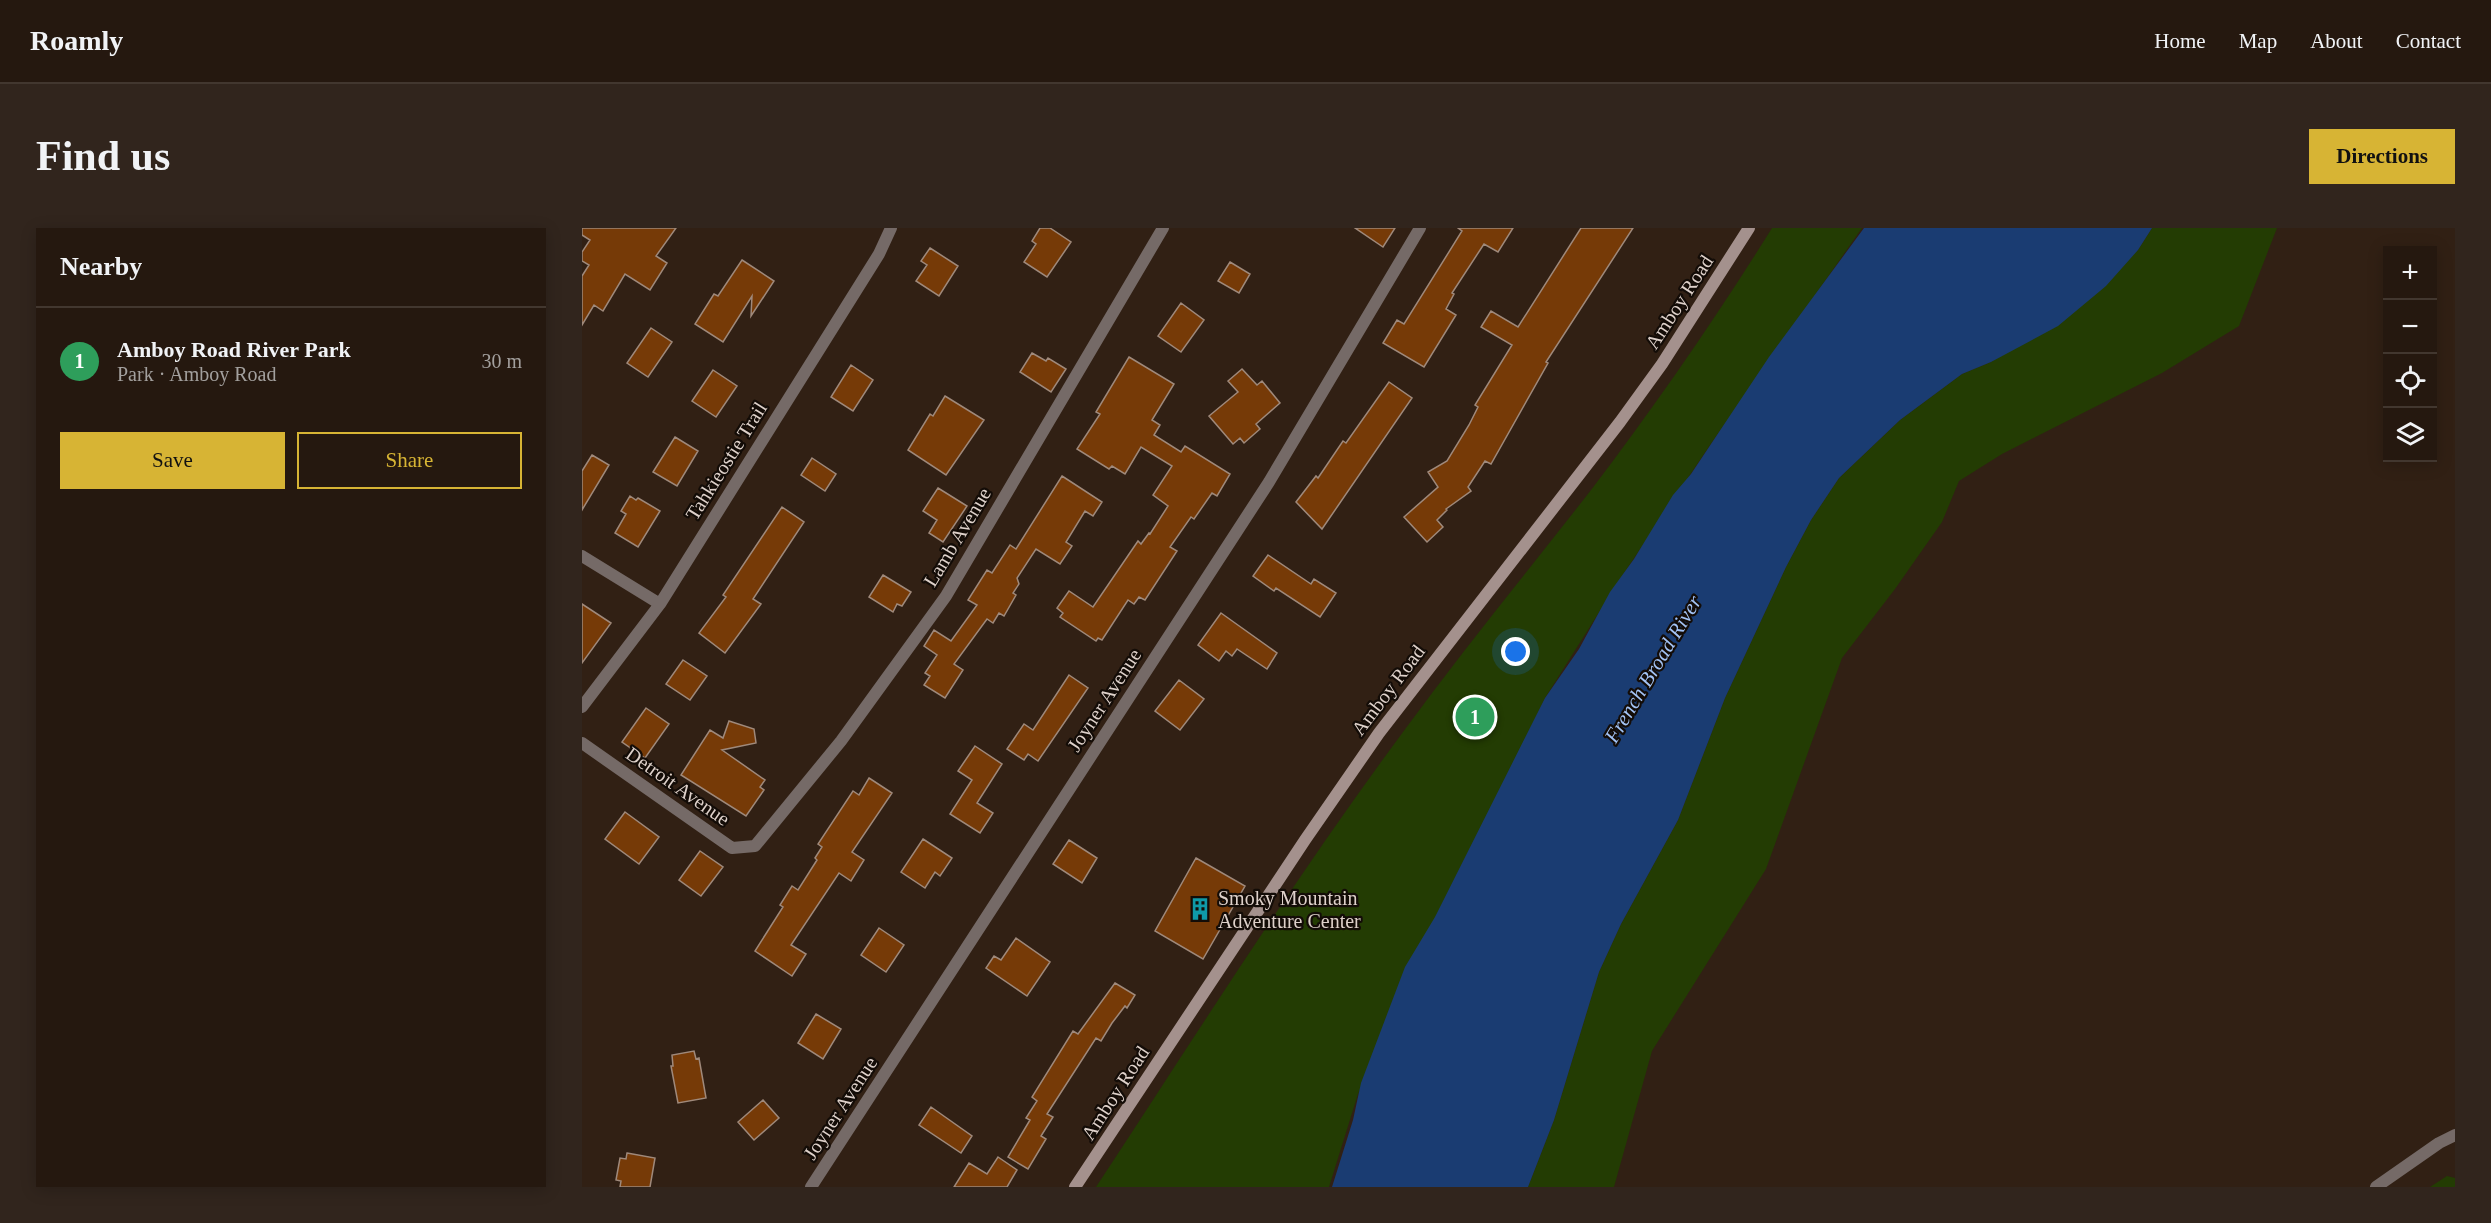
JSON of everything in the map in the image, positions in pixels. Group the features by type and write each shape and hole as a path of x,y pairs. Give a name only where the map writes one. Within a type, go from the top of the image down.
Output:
{"main road":[{"name":"Amboy Road","path":"1075,1187 1305,840 1379,733 1620,423 1680,338 1749,228"}],"street":[{"name":"Tahkieostie Trail","path":"582,707 660,604 879,254 891,228"},
{"name":"Lamb Avenue","path":"755,846 841,741 946,596 1163,228"},
{"name":"Joyner Avenue","path":"811,1187 1269,482 1420,228"},
{"path":"582,556 660,604"},
{"name":"Detroit Avenue","path":"582,743 732,848 755,846"},
{"path":"2376,1187 2439,1143 2455,1135"}],"green space":[{"path":"1772,228 1862,228 1710,445 1620,579 1545,698 1358,1094 1329,1187 1096,1187 1323,844 1403,732 1638,426 1707,328"},
{"path":"2152,228 2277,228 2239,326 2162,373 2002,454 1959,481 1942,522 1895,589 1842,658 1766,869 1652,1051 1614,1187 1528,1187 1554,1120 1599,972 1621,924 1678,820 1725,698 1786,567 1811,520 1839,478 1900,420 1962,374 1991,362 2138,250"},
{"path":"2447,1176 2455,1178 2455,1187 2430,1187"}],"water":[{"name":"French Broad River","path":"1864,228 2152,228 2138,250 2106,286 2058,326 1991,362 1962,374 1900,420 1839,478 1811,520 1786,567 1725,698 1678,820 1621,924 1599,972 1554,1120 1528,1187 1332,1187 1353,1120 1361,1083 1405,967 1435,917 1545,698 1579,649 1610,592 1634,559 1673,495 1691,474 1769,357"}],"building":[{"path":"582,228 676,228 656,256 667,263 650,290 625,274 603,311 594,305 582,325 582,276 589,265 582,261 582,252 590,240 582,235"},
{"path":"1040,228 1050,228 1071,242 1047,277 1024,262 1036,244 1032,241"},
{"path":"1355,228 1395,228 1383,247"},
{"path":"1458,228 1513,228 1498,252 1484,244 1452,293 1454,294 1446,309 1456,315 1424,367 1383,343 1397,320 1404,324 1462,231"},
{"path":"1581,228 1633,228 1546,362 1548,363 1491,464 1485,461 1468,487 1471,491 1446,509 1437,520 1443,527 1427,542 1404,517 1438,487 1428,472 1447,461 1478,407 1475,405 1512,345 1481,327 1491,311 1518,327"},
{"path":"930,248 958,266 939,296 916,281 927,265 921,261"},
{"path":"742,260 774,281 751,316 752,296 723,342 695,324 714,294 718,296"},
{"path":"1230,262 1250,274 1239,293 1218,281"},
{"path":"1181,303 1204,320 1181,352 1158,336"},
{"path":"651,328 672,342 648,377 627,363"},
{"path":"1032,353 1046,361 1048,358 1066,369 1051,392 1020,372"},
{"path":"1129,357 1174,384 1152,420 1160,425 1154,435 1181,452 1185,446 1230,474 1217,496 1212,493 1194,519 1191,517 1170,547 1177,551 1145,600 1139,597 1134,604 1128,600 1102,640 1098,638 1096,641 1060,617 1063,613 1057,608 1069,591 1093,607 1138,541 1141,544 1150,534 1168,506 1153,495 1172,466 1141,447 1125,474 1112,466 1109,469 1077,449 1100,414 1096,412"},
{"path":"851,365 873,380 853,411 831,397"},
{"path":"1242,369 1257,385 1262,381 1280,403 1256,424 1260,429 1244,443 1240,438 1233,444 1209,416 1238,392 1228,381"},
{"path":"713,370 737,386 716,417 692,401"},
{"path":"1389,382 1412,398 1322,529 1296,502 1316,476 1318,478 1343,441 1346,443"},
{"path":"945,396 984,420 946,475 908,450 930,414 933,416"},
{"path":"675,437 698,451 677,486 653,472"},
{"path":"592,455 609,465 582,510 582,471"},
{"path":"812,458 836,474 825,491 801,475"},
{"path":"1062,476 1102,502 1093,516 1085,511 1066,542 1072,546 1060,564 1036,549 1017,578 1019,584 1013,593 1016,595 1004,616 999,613 993,623 987,619 954,664 963,670 945,698 924,685 930,676 925,673 937,655 924,646 934,630 951,641 977,605 968,600 987,570 992,573 1010,545 1016,549"},
{"path":"938,488 967,506 943,542 929,533 937,520 923,511"},
{"path":"630,496 660,511 638,547 615,533 626,514 621,511"},
{"path":"782,507 804,522 753,599 761,604 725,653 699,633 726,597 723,595"},
{"path":"1268,555 1311,584 1314,579 1336,593 1320,617 1276,588 1274,591 1253,576"},
{"path":"883,575 911,592 902,606 897,604 893,612 869,597"},
{"path":"582,604 611,623 582,663"},
{"path":"1221,613 1277,653 1267,669 1237,649 1232,656 1226,651 1219,661 1198,645"},
{"path":"683,660 707,676 690,700 666,684"},
{"path":"1069,675 1088,688 1038,761 1028,754 1024,760 1007,749 1024,724 1033,730"},
{"path":"1179,680 1204,699 1180,730 1155,711"},
{"path":"646,708 669,724 645,758 622,742"},
{"path":"729,721 754,729 756,743 722,750 765,780 760,787 764,790 746,816 681,775 710,730 723,738"},
{"path":"975,746 1002,764 977,803 993,813 980,833 950,814 972,780 958,771"},
{"path":"869,778 892,793 852,852 864,860 851,881 839,873 791,945 806,954 792,976 755,951 783,907 780,905 792,886 798,890 817,860 815,858 822,847 818,844 853,791 859,795"},
{"path":"625,812 659,837 639,864 605,839"},
{"path":"923,839 952,858 940,876 935,872 925,888 901,872"},
{"path":"1069,840 1097,858 1082,883 1053,864"},
{"path":"700,851 723,867 701,896 679,880"},
{"name":"Smoky Mountain Adventure Center","path":"1196,858 1245,886 1203,959 1155,931"},
{"path":"879,928 904,945 886,972 861,955"},
{"path":"1016,938 1050,962 1027,996 986,968 994,956 1001,960"},
{"path":"1115,983 1135,995 1127,1008 1125,1006 1112,1023 1101,1041 1096,1038 1047,1114 1053,1117 1041,1136 1046,1139 1028,1169 1008,1157 1030,1120 1026,1118 1037,1101 1032,1097 1073,1031 1078,1034"},
{"path":"816,1014 841,1029 823,1059 798,1043"},
{"path":"694,1051 696,1059 699,1058 706,1098 678,1103 671,1066 673,1066 672,1055"},
{"path":"763,1100 779,1118 754,1140 738,1122"},
{"path":"931,1107 972,1136 961,1153 919,1125"},
{"path":"627,1153 655,1158 650,1187 620,1187 621,1181 616,1180 620,1158 626,1159"},
{"path":"998,1157 1017,1170 1007,1187 954,1187 969,1163 987,1174"}],"place":[{"name":"Amboy Road River Park","path":"1475,717"},
{"name":"Smoky Mountain Adventure Center","path":"1200,909"}]}
